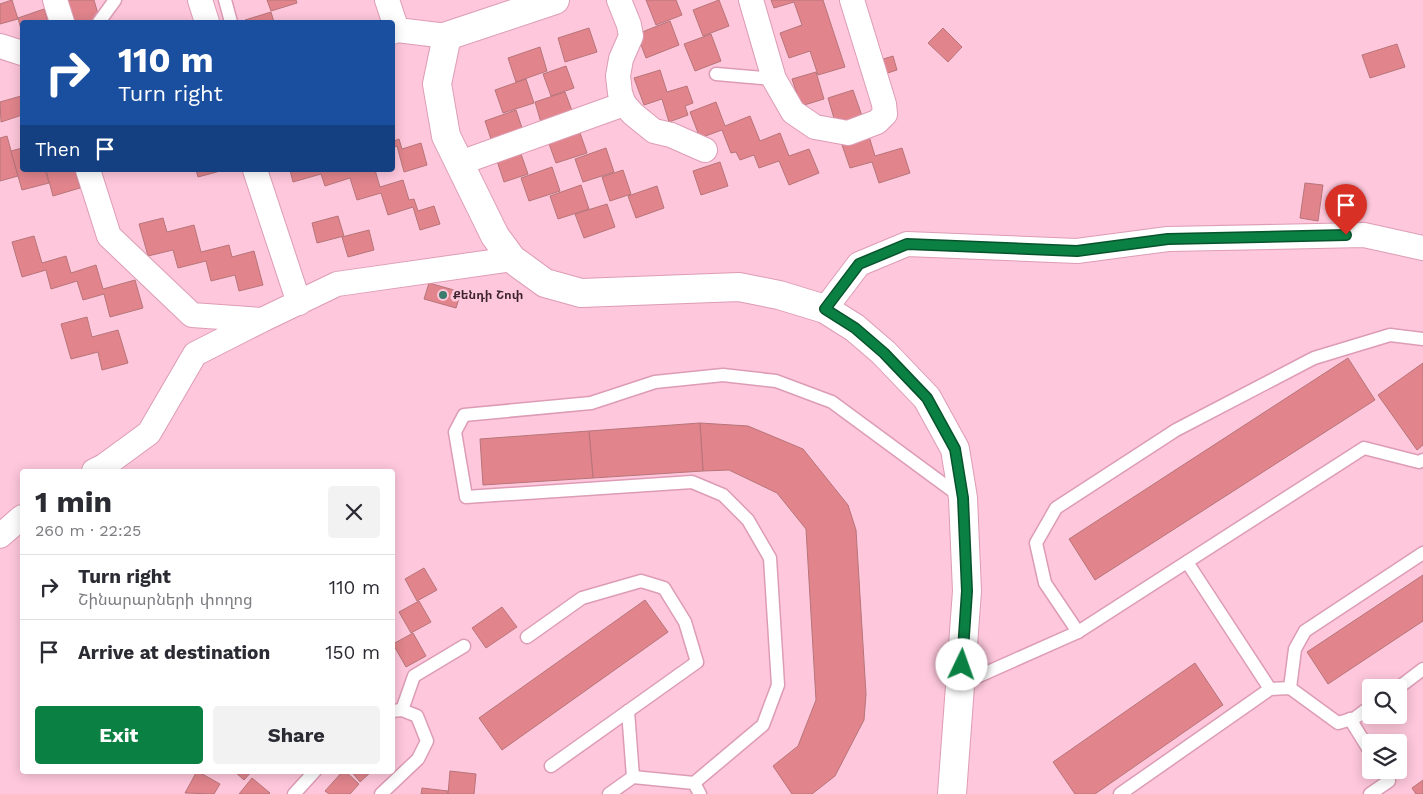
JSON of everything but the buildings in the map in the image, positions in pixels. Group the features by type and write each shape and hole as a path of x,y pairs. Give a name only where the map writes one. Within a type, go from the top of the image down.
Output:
{"street":[{"path":"55,0 61,20"},
{"path":"200,0 206,20"},
{"path":"387,0 392,20"},
{"path":"395,31 447,36 555,0"},
{"path":"619,0 629,25 631,36 621,60 618,76 620,93 624,104 654,131 671,135 706,150"},
{"path":"751,0 774,79 793,112 815,127 848,133 877,122 886,114 852,0"},
{"path":"447,36 437,84 446,136 495,236 512,260 545,283 581,293 739,287 779,295 825,309 855,328 884,353 927,398 955,449 963,498 967,591 952,794"},
{"path":"0,46 20,52"},
{"path":"460,163 624,104"},
{"path":"89,172 109,236 192,315 262,320"},
{"path":"256,172 299,303"},
{"path":"825,309 859,264 907,244 1077,251 1168,239 1364,235 1423,248"},
{"path":"98,469 149,433 195,354 262,320 337,284 512,260"},
{"path":"0,536 20,519"}],"lane":[{"path":"101,20 115,0"},
{"path":"225,0 230,20"},
{"path":"716,74 774,79"},
{"path":"1078,632 1045,583 1036,543 1056,508 1176,430 1314,358 1390,335 1423,339"},
{"path":"609,794 633,777 697,788 762,725 778,686 770,558 748,520 723,496 692,482 466,498 455,432 464,415 590,402 655,382 723,375 776,381 832,402 963,498"},
{"path":"961,684 1078,632 1364,448 1419,462 1423,460"},
{"path":"1290,688 1295,649 1305,631 1423,553"},
{"path":"1187,562 1270,689"},
{"path":"527,637 582,598 640,581 664,588 685,622 697,662 551,766"},
{"path":"380,794 418,758 427,741 417,716 397,711 414,676 464,646"},
{"path":"1407,681 1423,669"},
{"path":"1120,794 1270,689 1290,688 1338,722 1355,718 1362,713"},
{"path":"628,711 633,777"},
{"path":"1350,719 1362,738"},
{"path":"294,794 312,774"},
{"path":"1370,794 1389,781 1388,779"}],"place":[{"name":"Քենդի Շոփ","path":"443,295"}],"route":[{"path":"962,665 967,591 963,498 955,449 927,398 884,353 855,328 825,309 859,264 907,244 1077,251 1168,239 1346,235"}]}
